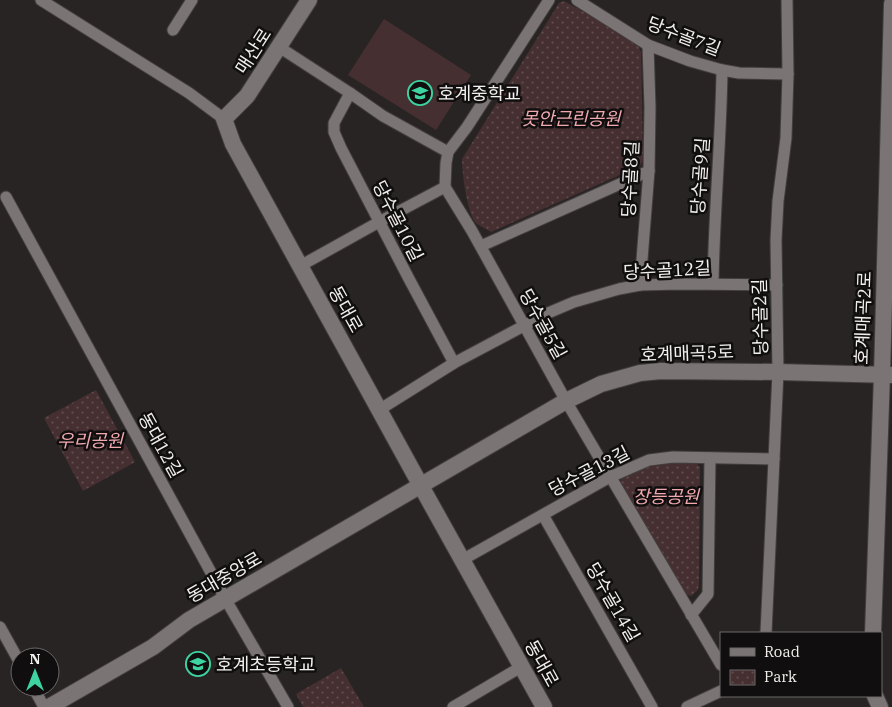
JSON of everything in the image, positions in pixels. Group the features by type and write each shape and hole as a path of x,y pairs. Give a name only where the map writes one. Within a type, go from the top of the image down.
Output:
{"street":[{"path":"41,0 189,93 224,119"},
{"path":"173,30 192,0"},
{"name":"매산로","path":"224,119 247,96 309,0"},
{"path":"279,48 383,116 448,152 467,127 549,0"},
{"name":"당수골7길","path":"577,0 648,45 690,61 739,73 788,74"},
{"name":"당수골2길","path":"766,632 778,372 776,240 786,138 788,74 787,0"},
{"name":"호계매곡2로","path":"873,632 887,375 892,4"},
{"name":"당수골8길","path":"640,285 649,171 650,107 648,45"},
{"name":"당수골9길","path":"713,284 714,231 722,121 722,70"},
{"name":"당수골10길","path":"350,93 334,123 334,132 408,278 454,363"},
{"name":"동대로","path":"224,119 233,144 544,707"},
{"name":"당수골5길","path":"448,152 446,187 566,402 720,663"},
{"path":"480,246 649,171"},
{"path":"300,266 446,187"},
{"name":"동대12길","path":"6,197 226,600 288,707"},
{"name":"당수골12길","path":"379,410 454,363 548,313 574,302 640,285 777,285"},
{"name":"호계매곡5로","path":"421,486 566,402 601,384 640,373 661,371 887,375"},
{"name":"당수골13길","path":"462,560 610,477 649,460 673,457 774,459"},
{"path":"691,615 708,594 710,458"},
{"name":"동대중앙로","path":"49,707 153,647 189,620 421,486"},
{"name":"당수골14길","path":"543,515 652,707"},
{"path":"0,627 11,647"},
{"path":"453,707 521,667"},
{"path":"687,707 720,691"}],"green space":[{"name":"못안근린공원","path":"564,1 636,41 641,52 643,159 640,166 491,232 477,224 470,212 464,183 462,159 559,3"},
{"path":"384,19 471,75 436,130 348,75"},
{"name":"우리공원","path":"96,390 135,462 83,491 44,418"},
{"name":"장등공원","path":"693,460 700,467 699,586 697,591 691,596 685,594 620,483 622,476 653,464"},
{"path":"341,668 364,707 303,707 296,694"}],"place":[{"name":"호계중학교","path":"420,93"},
{"name":"호계초등학교","path":"198,664"}]}
